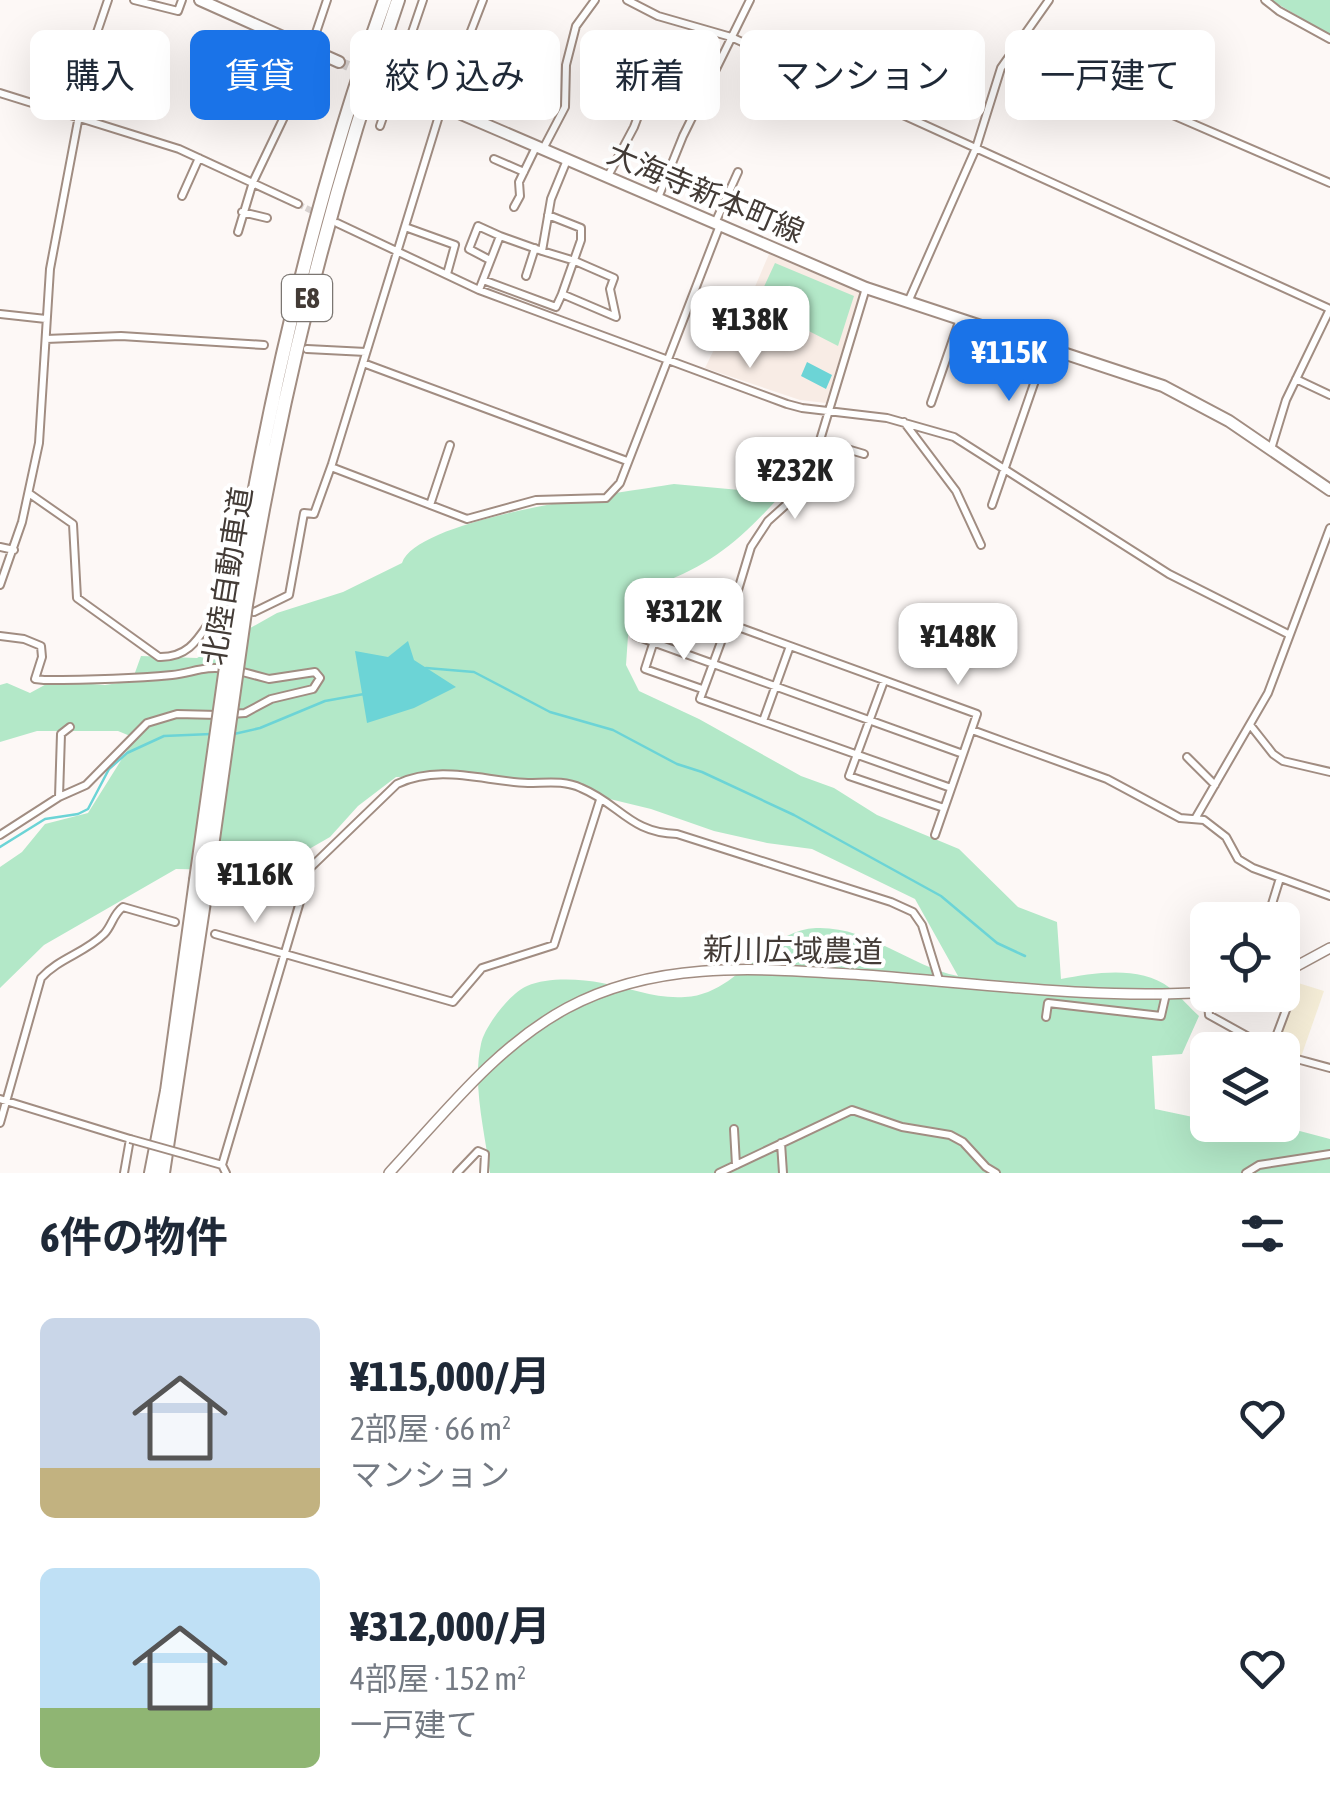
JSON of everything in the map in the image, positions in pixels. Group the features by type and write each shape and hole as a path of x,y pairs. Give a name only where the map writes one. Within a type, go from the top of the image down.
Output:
{"highway":[{"name":"北陸自動車道","path":"164,1173 185,1048 202,881 269,413 299,280 333,158 386,0"},
{"name":"北陸自動車道","path":"240,608 310,284 344,162 398,0"},
{"name":"北陸自動車道","path":"152,1173 185,962 202,881"},
{"path":"144,1173 185,962"}],"main road":[{"path":"200,0 269,30"},
{"path":"330,57 340,62"},
{"name":"大海寺新本町線","path":"475,120 866,288 1178,393 1330,490"}],"street":[{"path":"98,30 108,0"},
{"path":"134,0 178,10 182,0"},
{"path":"316,30 327,0"},
{"path":"412,30 423,0"},
{"path":"471,30 483,0"},
{"path":"514,208 520,196 519,182 564,107 566,65 576,26 595,0"},
{"path":"627,0 658,16 731,38 1330,309 1296,379 1271,450"},
{"path":"658,199 683,136 750,0"},
{"path":"1030,30 1049,0"},
{"path":"1265,0 1330,38"},
{"path":"908,302 976,148 1005,60"},
{"path":"0,93 30,103"},
{"path":"0,585 30,494 40,443 50,269 78,120"},
{"path":"84,120 199,158 298,204"},
{"path":"238,232 253,182 282,120"},
{"path":"380,126 382,120"},
{"path":"30,494 73,524 77,598 160,657 172,658 195,644 218,610 274,606 289,595 304,514 314,514 331,467 438,120"},
{"path":"608,177 635,120"},
{"path":"1184,120 1330,182"},
{"path":"182,196 199,158"},
{"path":"494,159 524,172"},
{"path":"526,276 568,160"},
{"path":"331,467 467,520 536,500 606,498 620,484 738,172"},
{"path":"242,212 268,218"},
{"path":"482,280 556,307 575,260 581,228 548,215"},
{"path":"337,223 479,290 802,408 903,421 954,437 1170,574 1288,634"},
{"path":"490,260 470,250 478,226 614,278 610,290 616,317 562,294"},
{"path":"405,227 455,246 446,274"},
{"path":"479,290 500,236"},
{"path":"866,288 807,478 798,494 768,521 750,548 700,699 951,788"},
{"path":"0,314 46,319"},
{"path":"931,403 960,319"},
{"path":"46,339 122,336 264,345"},
{"path":"307,348 366,352"},
{"path":"992,505 1047,348"},
{"path":"364,362 628,461"},
{"path":"1296,379 1330,395"},
{"path":"903,421 956,491 981,544"},
{"path":"820,441 864,454"},
{"path":"430,504 450,445"},
{"path":"1195,819 1251,726 1278,672 1288,634 1330,528"},
{"path":"0,546 14,550"},
{"path":"935,835 977,714 654,596 636,636 963,754"},
{"path":"0,636 41,646 35,679 106,681 179,674 213,666 269,679 304,672 319,675 313,689 271,699 246,713 176,714 153,720 86,785 59,797 0,835"},
{"path":"653,644 645,669 702,689"},
{"path":"763,722 790,646"},
{"path":"884,681 849,776 944,808"},
{"path":"1251,726 1273,754 1330,772"},
{"path":"59,797 61,734 70,727"},
{"path":"972,730 1107,779 1180,818 1204,820 1226,837 1238,859 1330,896"},
{"path":"1187,758 1216,785"},
{"path":"3,1100 224,1169 310,868 397,784 452,773 528,783 558,782 582,788 635,826 656,833 678,834 914,912 922,925 939,980"},
{"path":"215,934 453,1002 482,968 554,945 600,800"},
{"path":"1273,902 1280,878"},
{"path":"0,1123 3,1100 42,978 52,966 105,933 123,907 175,922"},
{"path":"1300,964 1330,948"},
{"name":"新川広域農道","path":"389,1173 482,1071 515,1042 565,1009 606,990 658,975 743,968 1190,992"},
{"path":"1046,1017 1048,1002 1162,1016 1166,993"},
{"path":"1209,1012 1240,1032"},
{"path":"1300,1059 1330,1068"},
{"path":"720,1173 852,1110 902,1127 950,1135 996,1173"},
{"path":"734,1129 736,1165"},
{"path":"124,1173 130,1138"},
{"path":"782,1143 783,1173"},
{"path":"457,1173 478,1151 485,1154 484,1173"},
{"path":"1246,1173 1258,1165 1330,1154"}],"shaded area":[{"path":"769,254 860,293 826,403 800,400 705,368 732,313 745,296 751,296"},
{"path":"1300,984 1324,991 1301,1057 1300,1032 1280,1032 1286,1012 1300,1012"}],"green space":[{"path":"1271,0 1330,0 1330,35"},
{"path":"775,263 854,296 838,346 756,304"},
{"path":"674,484 782,494 726,548 657,585 628,636 626,665 639,691 699,719 801,776 834,788 877,815 959,849 1018,907 1057,922 1061,979 1131,973 1170,988 1190,1007 1190,1012 1199,1016 1182,1054 1152,1056 1155,1109 1190,1116 1190,1142 1300,1142 1300,1131 1330,1139 1330,1173 490,1173 479,1092 481,1044 499,1011 527,986 574,980 685,997 721,985 781,939 816,928 854,933 958,976 915,899 812,849 714,831 651,809 556,786 479,776 396,777 358,806 330,837 283,864 225,870 176,869 44,945 0,988 0,867 22,852 45,824 88,813 135,738 118,731 37,731 0,742 0,685 7,683 30,693 52,681 105,685 132,681 141,656 197,658 277,613 343,592 402,563 416,547 444,532 571,500"}],"water":[{"path":"807,362 832,375 826,389 801,376"},
{"path":"408,641 414,660 456,687 414,708 367,723 355,651 388,657"}],"waterway":[{"path":"426,668 474,672 550,712 613,730 677,764 794,815 941,896 997,943 1025,956"},
{"path":"234,734 260,728 325,701 364,694"},
{"path":"0,847 45,819 88,809 109,769 127,753 164,736 211,734"}],"tunnel":[{"path":"339,62 350,67"},
{"path":"298,204 320,215"}]}
